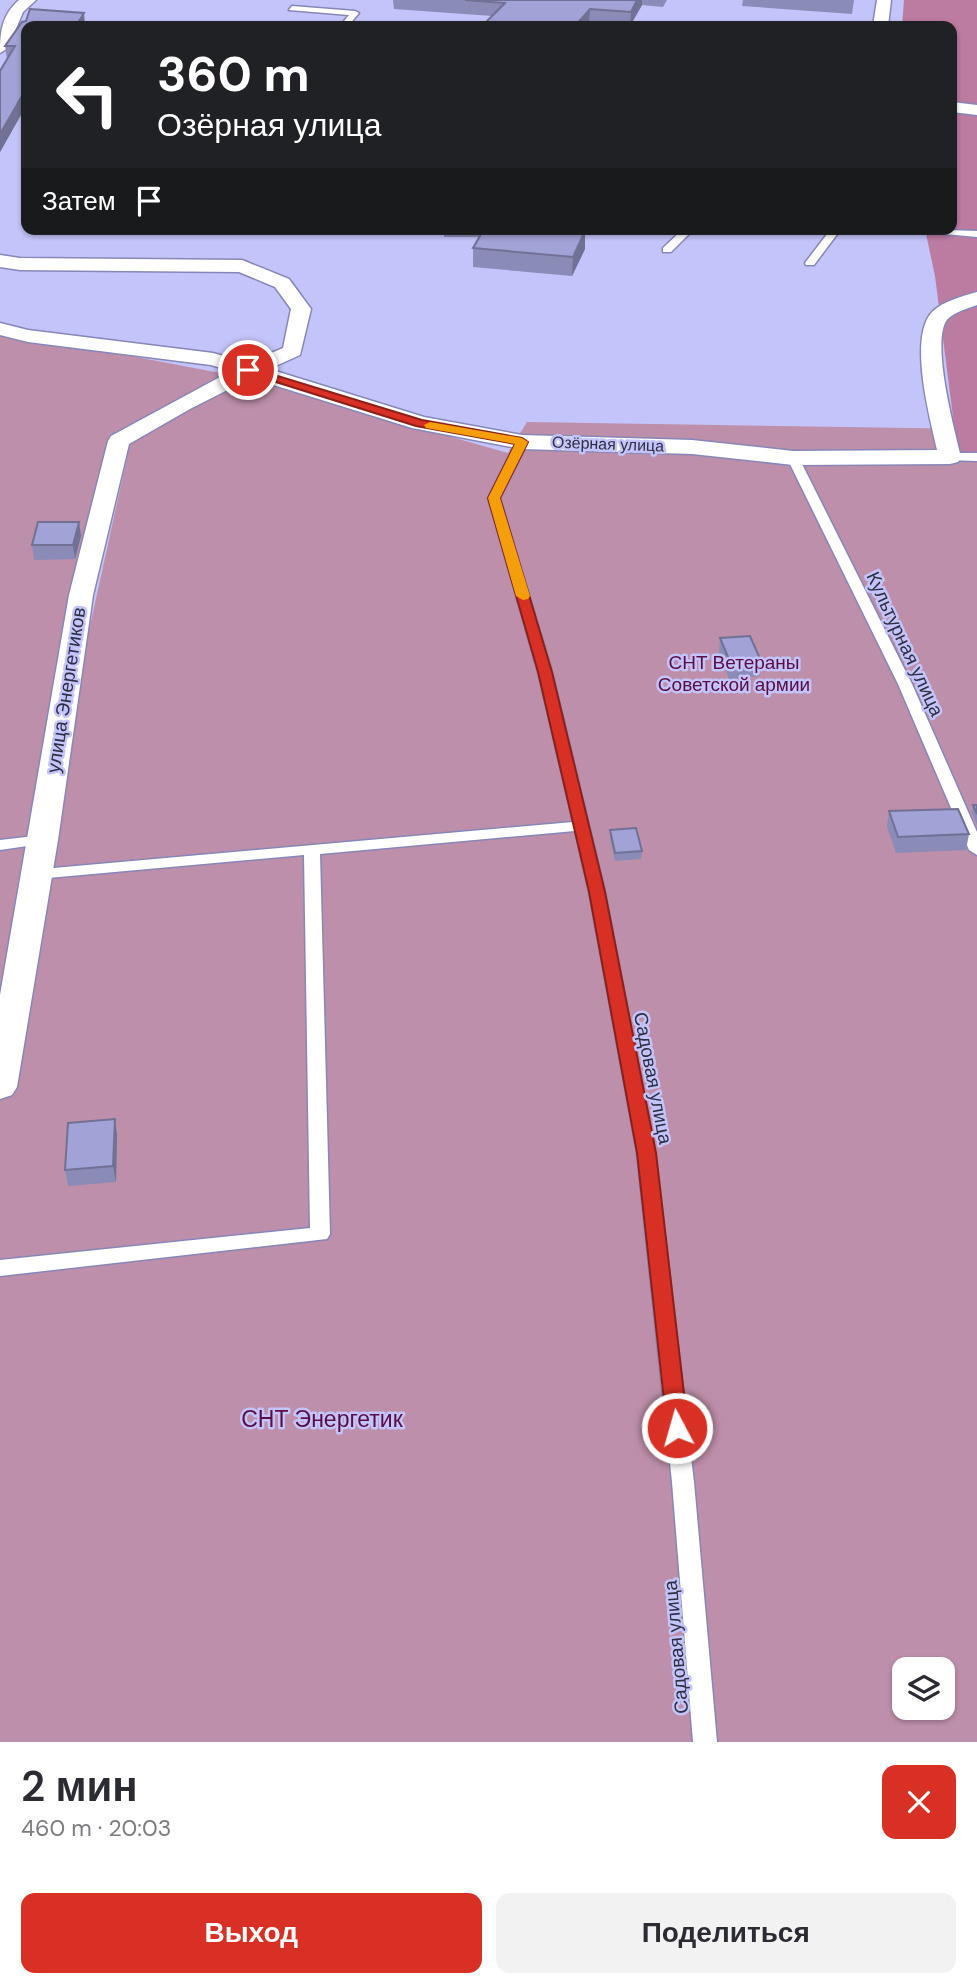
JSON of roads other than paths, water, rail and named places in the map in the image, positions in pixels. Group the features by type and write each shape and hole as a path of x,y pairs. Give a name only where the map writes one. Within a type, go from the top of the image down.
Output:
{"street":[{"path":"0,48 14,29 11,17 19,5 29,0"},
{"path":"882,21 884,0"},
{"path":"957,108 977,110"},
{"name":"улица Энергетиков","path":"0,261 20,264 242,266 282,283 301,309 293,351 248,370 159,415 119,441 81,595 43,839 0,1087"},
{"path":"950,457 936,397 932,337 936,321 948,309 977,298"},
{"name":"Озёрная улица","path":"0,329 28,336 213,359 420,423 522,442 692,447 793,458 950,457"}],"lane":[{"path":"292,8 355,13 348,21"},
{"path":"957,232 977,234"},
{"path":"667,250 683,235"},
{"path":"810,263 831,235"},
{"name":"Садовая улица","path":"522,442 494,498 545,672 597,892 646,1153 683,1482 705,1742"},
{"name":"Озёрная улица","path":"950,457 977,457"},
{"name":"Культурная улица","path":"793,458 905,684 977,850"},
{"path":"37,874 581,826"},
{"path":"0,845 43,839"},
{"path":"0,1268 320,1234 312,849"}],"park label":[{"name":"СНТ Ветераны Советской армии","path":"734,673"},
{"name":"СНТ Энергетик","path":"322,1419"}]}
